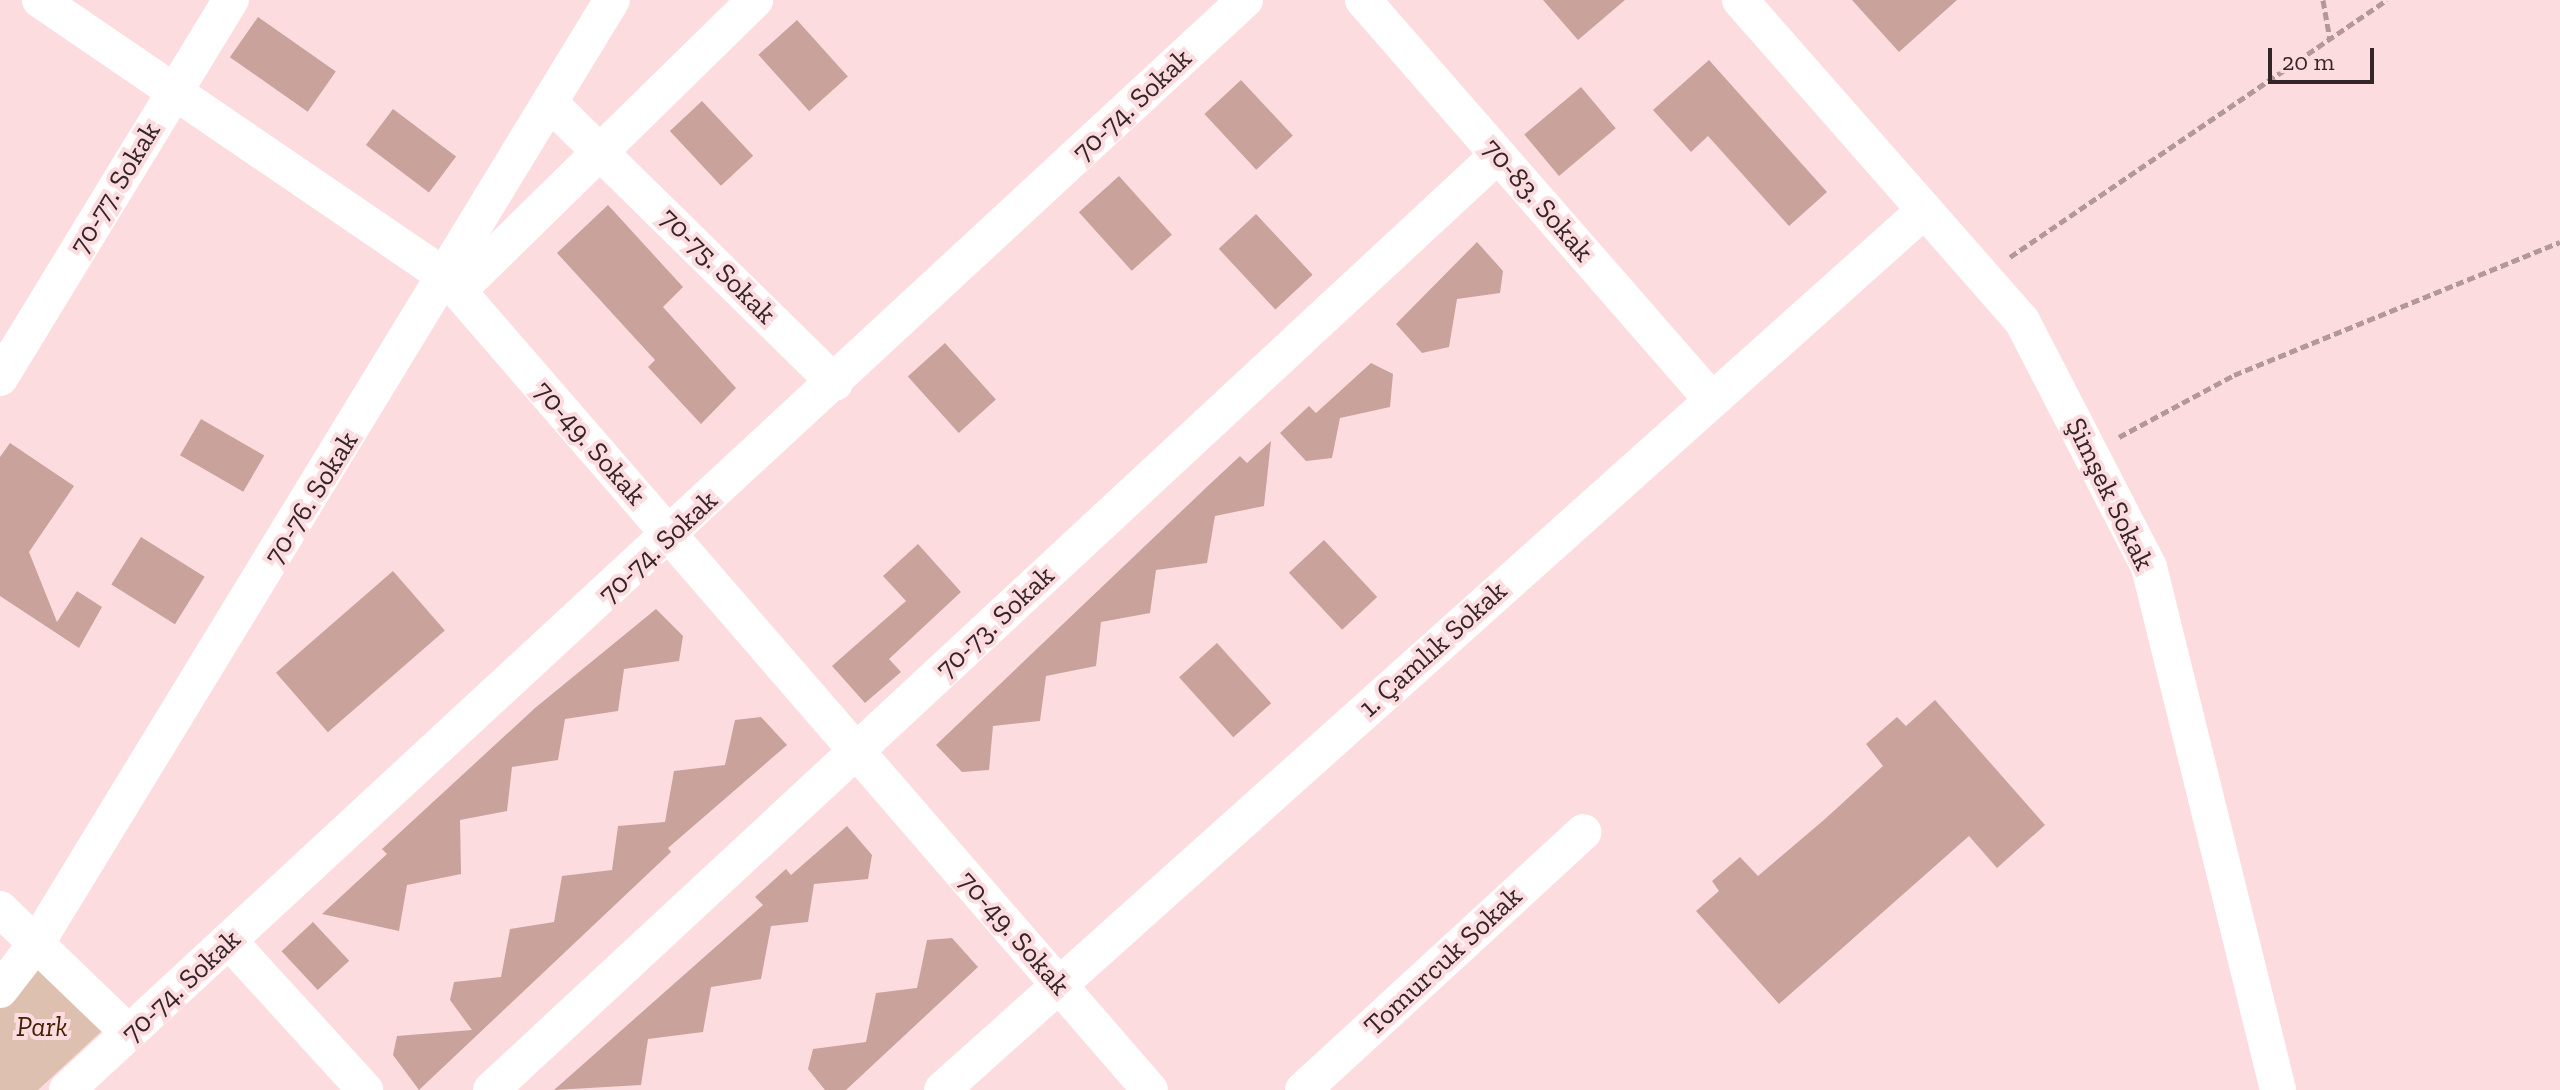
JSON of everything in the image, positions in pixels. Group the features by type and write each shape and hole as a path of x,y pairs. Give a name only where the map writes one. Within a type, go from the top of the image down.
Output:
{"street":[{"name":"70-49. Sokak","path":"40,0 452,284 1150,1090"},
{"name":"70-77. Sokak","path":"0,378 231,0"},
{"name":"70-76. Sokak","path":"0,990 38,941 452,284 612,0"},
{"path":"452,284 602,150 755,0"},
{"name":"70-74. Sokak","path":"67,1090 671,536 1245,0"},
{"name":"70-83. Sokak","path":"1363,0 1712,400"},
{"name":"Şimşek Sokak","path":"1740,0 2022,321 2149,567 2278,1090"},
{"name":"70-75. Sokak","path":"551,104 602,150 835,383"},
{"name":"70-73. Sokak","path":"491,1090 1498,155"},
{"name":"1. Çamlık Sokak","path":"942,1090 1057,983 1925,210"},
{"name":"Tomurcuk Sokak","path":"1303,1090 1584,832"},
{"path":"0,909 38,941 129,1033"},
{"path":"229,941 365,1090"}],"path":[{"path":"2323,0 2330,39"},
{"path":"1984,277 2055,221 2387,0"},
{"path":"2091,454 2234,375 2560,242"}],"green space":[{"name":"Park","path":"42,968 104,1029 38,1090 0,1090 0,1005 28,970"}],"building":[{"path":"1543,0 1625,0 1578,40"},
{"path":"1852,0 1957,0 1899,52"},
{"path":"258,17 336,71 308,112 230,57"},
{"path":"797,20 848,76 809,111 758,55"},
{"path":"1709,60 1827,192 1789,226 1708,136 1691,152 1653,110"},
{"path":"1241,80 1293,136 1256,170 1204,114"},
{"path":"1581,87 1616,128 1559,176 1524,135"},
{"path":"702,101 753,156 721,186 670,131"},
{"path":"393,109 456,157 429,192 366,145"},
{"path":"1119,176 1172,235 1132,271 1079,212"},
{"path":"608,205 683,287 663,307 736,388 701,424 648,367 655,360 557,253"},
{"path":"1256,214 1313,275 1275,309 1219,249"},
{"path":"1477,242 1503,271 1500,293 1457,299 1449,347 1422,353 1396,324"},
{"path":"945,343 996,399 959,433 908,376"},
{"path":"1371,363 1393,374 1390,407 1340,418 1332,458 1306,461 1280,433 1309,406 1316,413"},
{"path":"201,419 264,456 243,492 180,455"},
{"path":"1271,441 1264,506 1215,516 1207,563 1156,570 1150,613 1101,622 1096,666 1046,676 1040,721 993,726 989,770 962,772 936,745 1240,456 1247,463"},
{"path":"10,443 74,486 29,552 57,622 77,591 102,607 79,648 0,596 0,457"},
{"path":"141,537 205,577 175,624 111,584"},
{"path":"1324,540 1377,597 1342,630 1289,573"},
{"path":"918,544 961,592 889,659 901,672 865,703 832,666 906,601 883,576"},
{"path":"393,571 445,631 328,732 276,673"},
{"path":"656,609 683,636 679,661 624,669 618,711 565,719 558,760 512,767 507,811 460,820 461,874 407,885 399,931 322,914 387,854 382,849 535,708"},
{"path":"1217,643 1271,703 1233,737 1179,677"},
{"path":"1935,700 2045,825 1997,868 1969,836 1779,1004 1696,911 1719,891 1712,881 1740,857 1758,876 1825,819 1883,766 1866,744 1897,717 1906,726"},
{"path":"761,717 787,745 668,848 671,852 419,1090 393,1055 397,1036 472,1030 450,1000 454,982 501,977 510,929 554,922 562,876 612,870 618,826 665,822 674,771 725,765 735,720"},
{"path":"847,826 872,855 868,879 814,884 808,922 771,926 761,979 711,987 703,1032 648,1039 641,1085 554,1090 763,905 755,897 786,869 791,875"},
{"path":"313,922 349,961 318,990 282,951"},
{"path":"952,938 978,967 846,1090 825,1090 808,1069 813,1049 866,1042 876,993 917,988 927,940"}]}
